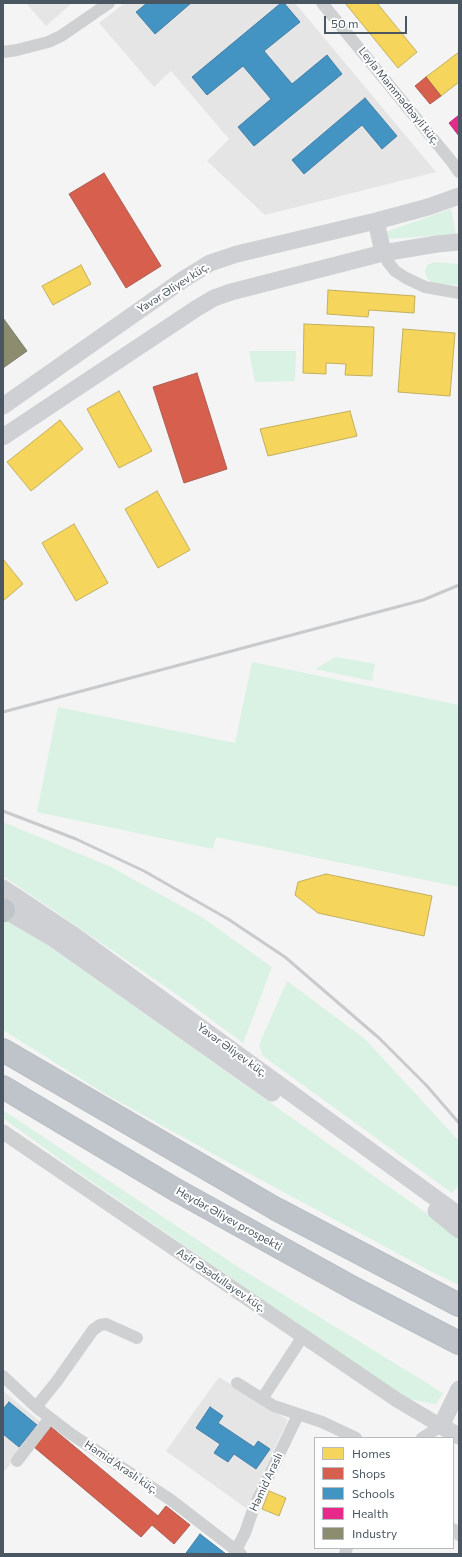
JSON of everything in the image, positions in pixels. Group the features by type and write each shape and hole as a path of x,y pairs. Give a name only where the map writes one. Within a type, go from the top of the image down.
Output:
{"highway":[{"path":"3,1037 150,1135"},
{"path":"3,1050 276,1209 459,1305"},
{"name":"Heydər Əliyev prospekti","path":"3,1087 176,1190 375,1300 459,1343"}],"main road":[{"name":"Yavər Əliyev küç.","path":"3,406 184,279 210,263 237,254 376,221 428,207 459,196"},
{"path":"376,221 384,253"},
{"path":"3,438 214,298 231,292 384,253 459,242"},
{"name":"Yavər Əliyev küç.","path":"3,888 72,934 459,1215"},
{"name":"Yavər Əliyev küç.","path":"3,910 54,939 326,1132 438,1213 459,1230"},
{"path":"459,1389 448,1435 459,1436"}],"street":[{"path":"3,52 30,47 48,42 61,36 109,3"},
{"name":"Leyla Məmmədbəyli küç.","path":"322,3 459,172"},
{"path":"384,253 388,262 395,271 406,278 426,287 459,293"},
{"name":"Asif Əsədullayev küç.","path":"3,1132 402,1402 448,1435"},
{"path":"36,1407 94,1330 100,1325 106,1324 137,1338"},
{"path":"262,1399 303,1336"},
{"name":"Həmid Araslı küç.","path":"3,1376 36,1407 71,1434 171,1500 238,1552"},
{"path":"237,1383 274,1406 322,1422 354,1437"},
{"name":"Həmid Araslı","path":"238,1552 255,1504 298,1415"},
{"path":"17,1461 50,1418"},
{"path":"431,1437 448,1435"}],"shaded area":[{"path":"26,3 72,3 46,26"},
{"path":"125,3 295,3 436,172 265,215 207,161 229,139 171,71 154,87 99,23"},
{"path":"219,1377 288,1420 246,1508 166,1451"},
{"path":"3,1391 42,1423 5,1471 3,1470"}],"green space":[{"path":"451,209 456,234 388,239 386,232"},
{"path":"436,262 459,264 459,285 435,284 429,281 425,271 428,264"},
{"path":"249,351 296,351 295,381 255,382"},
{"path":"336,657 375,664 372,681 315,669"},
{"path":"252,662 459,705 459,887 216,837 213,849 37,812 58,707 235,743"},
{"path":"3,822 111,867 203,918 272,967 243,1043 182,998 3,876"},
{"path":"3,918 43,942 453,1232 459,1239 459,1285 237,1167 107,1095 3,1030"},
{"path":"287,981 365,1039 459,1141 459,1185 452,1193 263,1056 259,1045"},
{"path":"3,1110 238,1267 443,1393 436,1404 407,1399 72,1168 3,1118"}],"building: Homes":[{"path":"345,3 377,3 417,52 398,68"},
{"path":"459,52 459,82 441,96 426,77"},
{"path":"81,265 91,284 53,305 42,286"},
{"path":"328,290 415,296 414,313 369,310 368,317 327,314"},
{"path":"304,324 374,327 372,376 345,375 346,364 326,363 326,374 303,373"},
{"path":"403,329 455,333 450,396 398,392"},
{"path":"119,391 152,451 119,468 87,409"},
{"path":"350,411 357,436 268,456 260,429"},
{"path":"60,420 83,449 31,491 7,462"},
{"path":"157,491 190,550 158,568 125,509"},
{"path":"74,524 108,583 76,601 42,543"},
{"path":"3,559 23,584 3,601"},
{"path":"326,874 432,896 424,936 318,913 295,895 298,882"},
{"path":"269,1491 286,1498 279,1516 262,1509"}],"building: Shops":[{"path":"426,77 441,96 430,104 415,86"},
{"path":"104,173 161,266 126,288 69,194"},
{"path":"197,373 227,469 184,483 153,387"},
{"path":"51,1427 158,1516 166,1506 190,1525 174,1544 152,1525 141,1537 34,1447"}],"building: Schools":[{"path":"147,3 191,3 155,34 136,12"},
{"path":"281,3 284,3 300,22 264,51 292,84 327,55 342,74 254,146 238,127 271,99 243,66 207,95 192,77"},
{"path":"365,98 397,136 382,149 362,125 304,174 292,160"},
{"path":"9,1402 37,1425 19,1447 3,1434 3,1409"},
{"path":"210,1407 223,1416 218,1423 254,1447 258,1441 270,1449 256,1469 234,1454 228,1462 214,1453 220,1444 196,1428"},
{"path":"200,1534 226,1554 186,1553"}],"building: Health":[{"path":"459,115 459,136 449,123"}],"building: Industry":[{"path":"3,318 27,351 3,368"}],"railway":[{"path":"3,712 423,600 459,585"},
{"path":"3,811 76,839 144,871 228,919 285,957 379,1038 427,1086 459,1123"}]}
